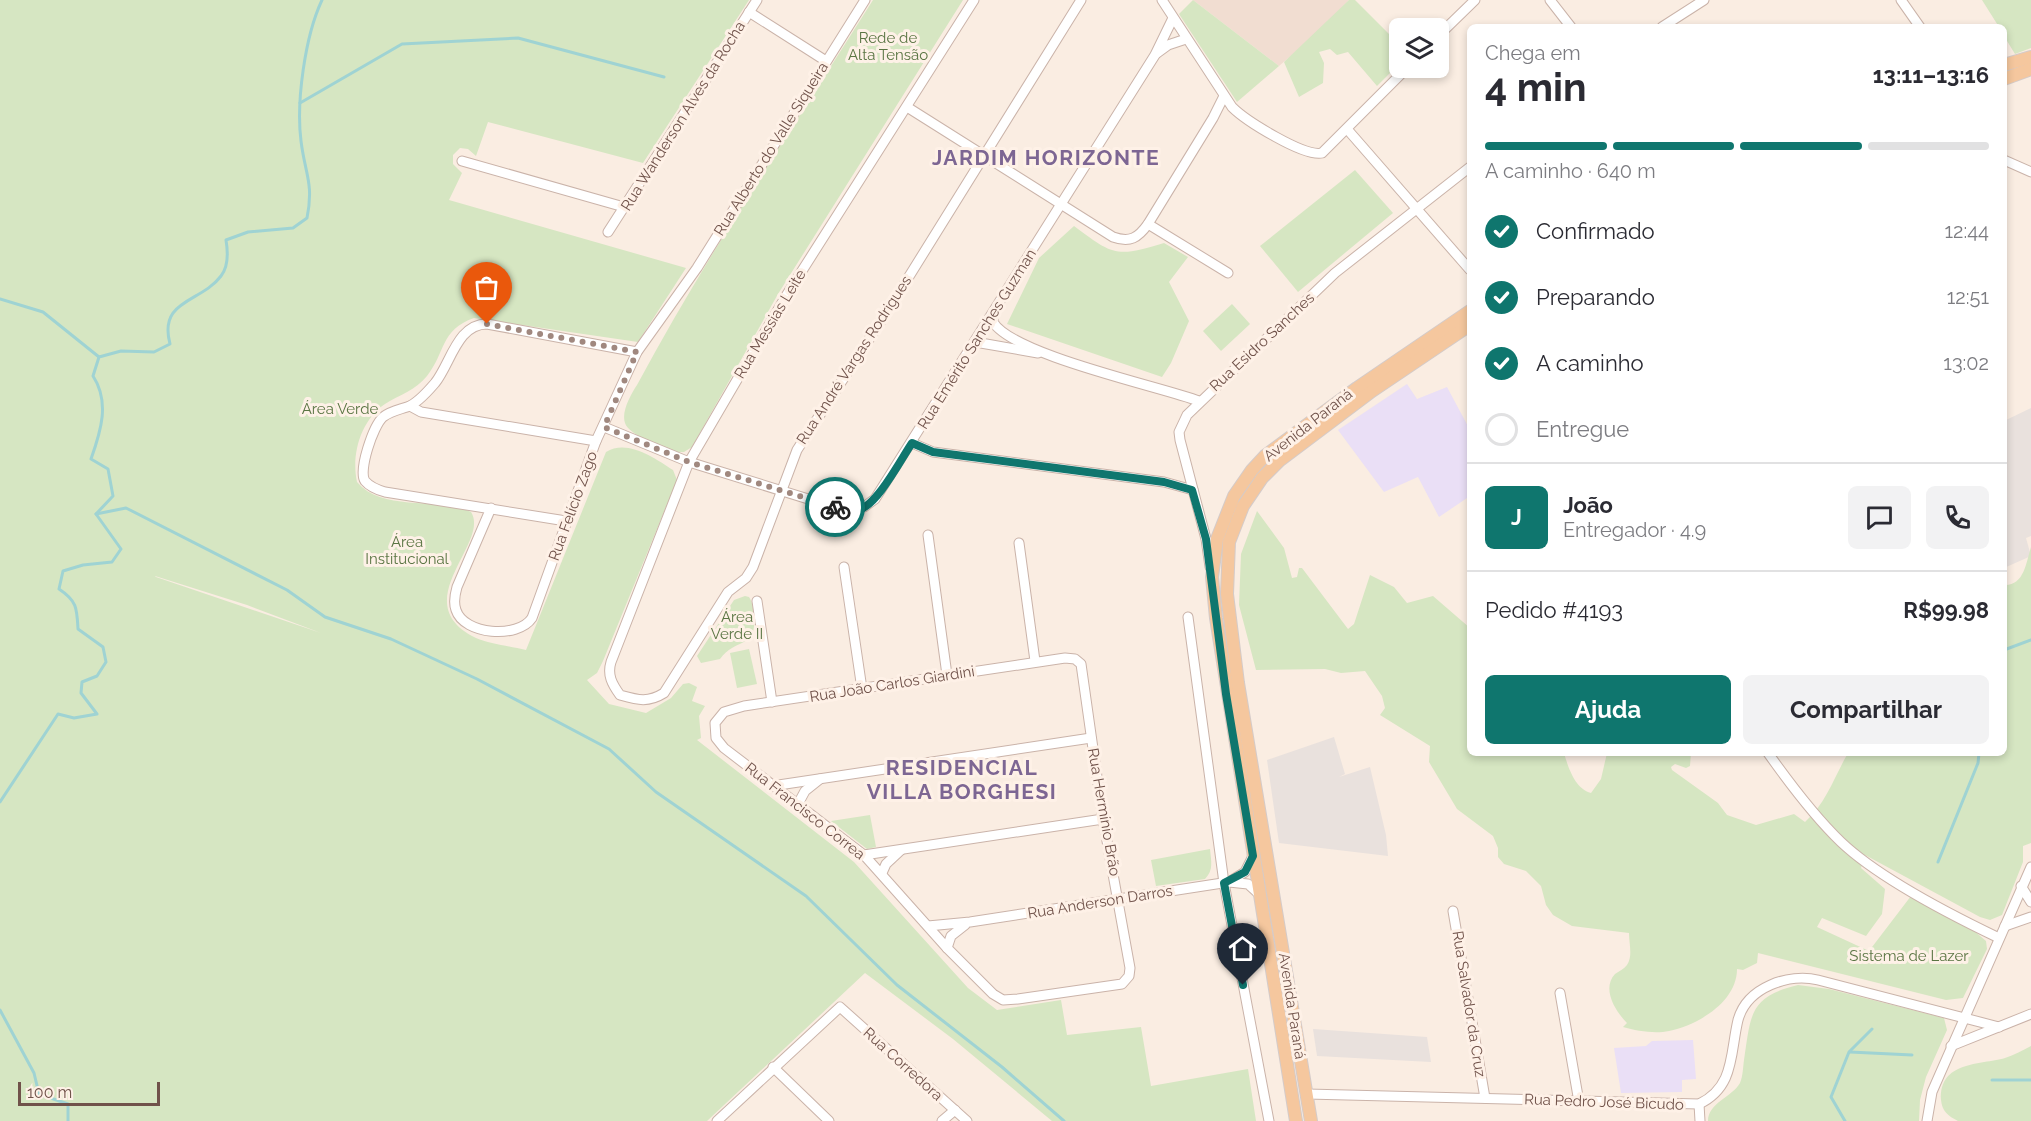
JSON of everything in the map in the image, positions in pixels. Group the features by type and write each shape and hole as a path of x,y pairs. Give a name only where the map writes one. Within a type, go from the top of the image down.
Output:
{"main road":[{"path":"2007,64 2031,57"},
{"path":"2007,78 2031,69"},
{"name":"Avenida Paraná","path":"1296,1121 1226,694 1212,576 1214,554 1223,519 1242,483 1265,456 1357,387 1467,312"},
{"name":"Avenida Paraná","path":"1311,1121 1237,672 1227,594 1229,542 1243,506 1262,478 1279,461 1372,391 1467,327"}],"street":[{"name":"Rua Wanderson Alves da Rocha","path":"608,232 757,0"},
{"name":"Rua Alberto do Valle Siqueira","path":"698,268 865,0"},
{"name":"Rua Messias Leite","path":"609,670 689,462 786,296 974,0"},
{"name":"Rua André Vargas Rodrigues","path":"609,670 620,695 642,701 653,699 664,693 728,592 747,578 797,450 890,307 1081,0"},
{"path":"1162,0 1232,107 1245,118 1315,155 1322,153 1397,78"},
{"path":"1449,25 1475,0"},
{"path":"1550,0 1569,24"},
{"path":"1667,24 1704,0"},
{"path":"1901,0 1918,24"},
{"path":"748,12 826,61"},
{"name":"Rua Emérito Sanches Guzman","path":"604,427 689,462 783,489 847,511 859,510 875,499 1155,55 1173,18"},
{"name":"Rua Emérito Sanches Guzman","path":"1155,55 1168,45 1186,39"},
{"path":"907,107 1120,239 1133,239 1148,224 1224,96"},
{"path":"1213,118 1232,107"},
{"path":"1347,129 1417,206 1467,266"},
{"path":"462,161 624,207"},
{"path":"2007,161 2031,172"},
{"name":"Rua Esidro Sanches","path":"1212,576 1206,539 1179,432 1187,415 1335,273 1417,206 1467,169"},
{"path":"1148,224 1227,273"},
{"name":"Rua Felício Zago","path":"491,508 457,587 454,600 456,611 463,620 480,629 500,632 522,628 528,624 596,441 637,352 698,268"},
{"path":"993,315 993,322 1004,334 1049,355"},
{"path":"566,521 385,492 370,486 364,480 362,472 375,425 396,409 410,406 434,385 447,366 465,330 479,324 637,352"},
{"path":"975,342 1049,355 1199,401"},
{"path":"410,406 421,412 596,441"},
{"path":"912,443 933,452 1164,482 1192,490"},
{"path":"1164,482 1178,478 1183,473 1185,462"},
{"path":"928,535 947,675"},
{"path":"1019,543 1035,661"},
{"path":"844,567 862,689"},
{"path":"757,602 772,702"},
{"path":"1188,617 1227,882 1269,1121"},
{"name":"Rua João Carlos Giardini","path":"715,723 724,712 772,702 1035,661 1075,659"},
{"name":"Rua Hermínio Brão","path":"1003,999 1122,984 1129,976 1130,968 1103,819 1081,664 1075,659"},
{"name":"Rua Francisco Correa","path":"715,723 716,738 724,748 864,855 947,948 993,994 1003,999"},
{"path":"772,786 1091,738"},
{"path":"1770,756 1842,842 1870,864 1914,892 1999,938"},
{"path":"798,804 805,791 822,778"},
{"path":"864,855 1103,819"},
{"path":"882,873 886,864 903,849"},
{"path":"1227,882 1245,872 1253,856"},
{"path":"1927,1121 1932,1092 2031,867"},
{"name":"Rua Anderson Darros","path":"928,926 970,922 1227,882 1248,884 1260,896"},
{"path":"2021,886 2031,902"},
{"name":"Rua Salvador da Cruz","path":"1454,911 1485,1098"},
{"path":"2005,926 2031,916"},
{"path":"947,948 951,936 970,922"},
{"name":"Rua Pedro José Bicudo","path":"1307,1094 1699,1104 1721,1087 1727,1078 1739,1018 1745,1007 1762,990 1783,980 1808,977 1965,1016 1999,1027"},
{"path":"1560,993 1579,1102"},
{"name":"Rua Corredora","path":"773,1067 840,1007 967,1121"},
{"path":"1951,1046 2031,1014"},
{"path":"717,1121 773,1067 829,1121"},
{"path":"1699,1104 1700,1121"},
{"path":"942,1121 955,1110"}],"shaded area":[{"path":"1193,0 1349,0 1322,29 1279,66"},
{"path":"1407,384 1417,399 1447,387 1467,424 1467,498 1439,517 1418,477 1384,492 1338,430"},
{"path":"2031,408 2031,536 2026,538 2031,556 2007,567 2007,420"},
{"path":"1334,737 1345,774 1339,777 1370,767 1386,835 1388,856 1279,843 1267,760"},
{"path":"1313,1029 1427,1037 1431,1062 1317,1056"},
{"path":"1693,1040 1696,1079 1682,1080 1682,1092 1621,1093 1614,1048 1646,1046 1652,1041"}],"green space":[{"path":"0,0 749,0 643,163 488,122 476,156 468,149 460,148 453,155 453,164 462,173 449,200 686,268 638,342 474,318 463,323 449,335 433,367 423,381 385,404 364,428 355,460 357,482 368,492 381,498 458,507 471,512 474,525 448,591 448,608 456,624 476,638 526,650 606,452 623,448 640,451 673,470 677,480 603,661 597,673 587,680 609,704 646,713 671,698 683,684 689,683 697,687 692,701 705,706 699,716 701,738 697,740 854,862 968,988 997,1010 1061,1000 1067,1035 1141,1027 1151,1086 1248,1069 1256,1121 1052,1121 953,1039 865,973 707,1121 0,1121","holes":["155,576 247,605 321,633"]},
{"name":"Rede de Alta Tensão","path":"873,0 963,0 778,294 692,447 684,452 676,452 640,437 628,428 624,419 625,409 632,393 722,239"},
{"path":"1193,0 1279,66 1237,102 1179,14"},
{"path":"1349,0 1355,0 1389,34 1389,74 1377,86 1348,52 1337,55 1330,49 1319,52 1324,63 1323,83 1299,97 1284,62"},
{"path":"1982,0 2031,0 2031,48 2015,54 2007,41 2007,24 1997,24"},
{"path":"1355,170 1393,213 1298,292 1260,246"},
{"path":"1074,226 1098,243 1116,251 1135,251 1164,243 1188,257 1169,282 1189,321 1171,363 1162,377 1007,324 1039,258"},
{"path":"1232,304 1250,324 1221,351 1203,331"},
{"name":"Sistema de Lazer","path":"1257,511 1284,548 1292,578 1297,577 1299,568 1302,568 1348,629 1354,624 1370,575 1394,587 1407,603 1433,596 1467,625 1467,756 1565,756 1576,782 1585,791 1591,793 1601,779 1606,756 1691,756 1690,766 1686,768 1675,764 1671,767 1672,770 1718,803 1727,815 1756,825 1794,814 1805,822 1825,798 1846,756 2007,756 2007,585 2020,578 2031,547 2031,843 2023,846 2023,862 2002,915 1990,920 1980,917 1865,855 1861,868 1885,889 1882,914 1866,936 1822,918 1817,927 1869,951 1911,896 1972,929 1986,941 1987,949 1963,998 1946,1000 1758,953 1757,963 1743,970 1737,969 1735,981 1723,1002 1703,1017 1680,1028 1664,1032 1646,1032 1623,1027 1627,1023 1615,1007 1609,986 1615,974 1629,961 1629,933 1572,926 1553,915 1546,905 1541,886 1526,871 1504,864 1498,857 1498,848 1493,836 1457,809 1429,762 1430,746 1380,715 1385,708 1382,696 1365,671 1341,673 1325,669 1256,670 1239,605 1241,554"},
{"name":"Área Verde II","path":"749,597 754,616 754,626 749,639 726,652 720,659 701,663 697,656 734,600"},
{"path":"749,649 757,684 737,688 730,653"},
{"path":"870,815 876,847 867,849 831,821"},
{"path":"1210,849 1211,869 1205,879 1156,886 1151,860"},
{"path":"1798,985 1829,989 1944,1018 1947,1030 1926,1077 1920,1100 1919,1121 1708,1121 1712,1109 1740,1083 1748,1031 1755,1010 1770,995"},
{"path":"2031,1046 2031,1121 1958,1121 1946,1113 1941,1100 1942,1087 1954,1071 1973,1064 2005,1058"}],"waterway":[{"path":"0,802 58,714 74,718 97,714 81,693 82,682 97,676 106,662 103,647 78,629 73,601 59,589 63,571 83,565 112,562 121,549 96,514 113,496 108,469 91,459 102,417 101,396 93,376 99,357 121,351 154,352 170,344 168,329 170,318 184,303 213,285 224,272 227,259 226,240 248,232 293,228 307,218 310,196 301,141 301,89 311,32 322,0"},
{"path":"300,103 402,44 518,38 664,77"},
{"path":"0,299 43,312 99,357"},
{"path":"96,514 126,508 287,590 325,617 391,639 477,679 609,749 656,792 806,896 897,985 1002,1067 1064,1121"},
{"path":"2007,649 2031,640"},
{"path":"1938,862 1978,763 1979,756"},
{"path":"0,1010 34,1073 39,1094 68,1104 68,1121"},
{"path":"1845,1121 1831,1097 1849,1052 1872,1029"},
{"path":"1850,1052 1912,1055"},
{"path":"1992,1080 2031,1080"}],"way so far":[{"path":"487,324 637,352 604,427 689,462 783,489 835,507"}],"district":[{"name":"JARDIM HORIZONTE","path":"1046,158"},
{"name":"RESIDENCIAL VILLA BORGHESI","path":"962,780"}],"route":[{"path":"835,507 847,511 859,510 875,499 912,443 933,452 1164,482 1192,490 1206,539 1226,694 1253,856 1245,872 1224,883 1243,985"}],"park label":[{"name":"Área Verde","path":"340,409"},
{"name":"Área Institucional","path":"407,550"}]}
